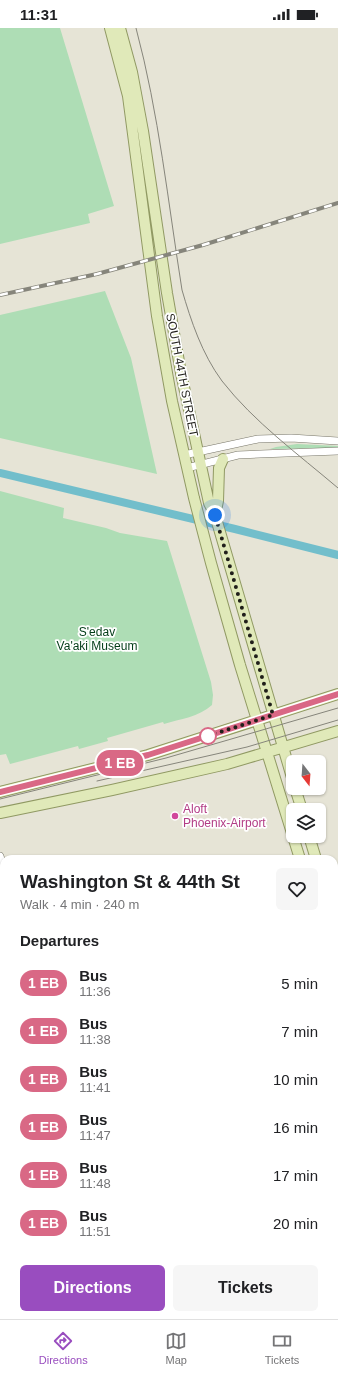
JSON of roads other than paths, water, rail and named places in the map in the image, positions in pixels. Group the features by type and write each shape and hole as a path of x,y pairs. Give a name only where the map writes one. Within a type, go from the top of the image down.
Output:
{"main road":[{"name":"SOUTH 44TH STREET","path":"110,28 128,96 157,316 172,401 196,508 240,665 299,855"},
{"name":"SOUTH 44TH STREET","path":"120,28 132,72 143,131 167,293 197,452 209,503 215,515 286,758"},
{"path":"215,515 218,501 219,468 223,459"},
{"path":"0,792 148,755 338,694"},
{"path":"0,813 172,777 240,761 338,731"},
{"path":"311,843 315,855"}],"street":[{"path":"184,455 248,440 266,438 307,439 338,442"},
{"path":"187,468 238,455 338,451"}],"waterway":[{"path":"0,473 338,555"}],"tram line":[{"path":"136,28 157,125 182,290 193,325 203,349 222,381 248,410 262,424 338,488"},
{"path":"0,799 166,758 338,708"},
{"path":"97,781 247,747 338,720"}],"railway":[{"path":"0,295 97,274 203,245 338,203"}],"place":[{"name":"Aloft Phoenix-Airport","path":"175,816"}],"park label":[{"name":"S'edav Va'aki Museum","path":"97,639"}]}
